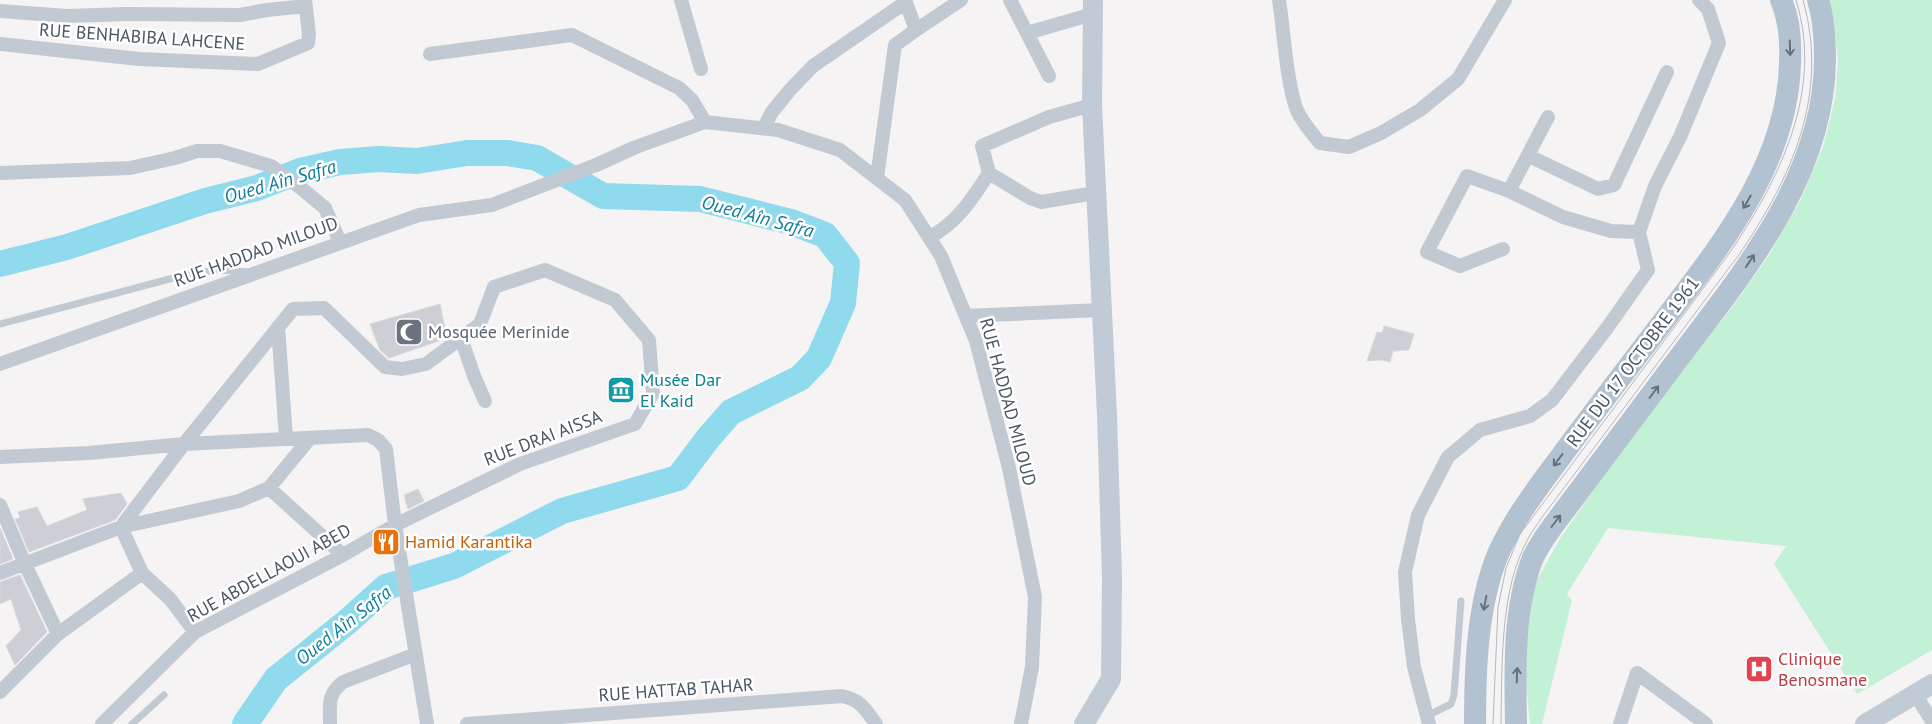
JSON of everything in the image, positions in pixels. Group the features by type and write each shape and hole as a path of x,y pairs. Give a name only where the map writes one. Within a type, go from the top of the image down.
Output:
{"main road":[{"name":"RUE DU 17 OCTOBRE 1961","path":"1475,724 1480,633 1484,602 1496,563 1508,535 1534,492 1716,251 1748,200 1771,152 1781,122 1790,75 1791,49 1789,28 1782,0"},
{"name":"RUE DU 17 OCTOBRE 1961","path":"1516,724 1518,624 1522,598 1533,558 1552,527 1753,258 1787,201 1799,173 1813,137 1824,90 1824,34 1818,0"},
{"path":"1084,724 1112,678 1112,567 1107,414 1092,105 1093,7"},
{"path":"1865,724 1932,684"}],"street":[{"path":"681,0 701,68"},
{"path":"877,178 895,45 961,0"},
{"path":"1010,0 1049,76"},
{"path":"1279,0 1290,80 1296,108 1306,126 1320,143 1349,147 1381,133 1420,110 1458,79 1505,0"},
{"path":"1428,720 1414,667 1408,618 1406,572 1418,515 1448,457 1473,435 1480,430 1530,416 1552,400 1648,270 1639,232 1655,186 1680,138 1720,43 1708,10 1699,0"},
{"path":"764,127 772,112 813,66 906,1 916,30"},
{"path":"0,11 67,16 127,14 240,15 306,3"},
{"name":"RUE BENHABIBA LAHCENE","path":"0,44 139,59 258,64 308,43 306,3"},
{"path":"1027,33 1093,7"},
{"path":"430,54 572,35 679,88 692,100 705,122"},
{"path":"1528,156 1598,190 1614,185 1667,72"},
{"path":"1092,105 1049,118 982,146 990,173 1030,198 1041,202 1095,193"},
{"path":"1509,191 1548,116"},
{"name":"RUE HADDAD MILOUD","path":"0,364 418,215 492,204 705,122 764,127 840,150 906,200 941,256 976,341 1009,468 1035,597 1032,666 1021,724"},
{"path":"0,173 130,168 197,151 220,151 271,166 301,188 325,208 340,242"},
{"path":"930,237 946,228 970,202 990,173"},
{"path":"1503,249 1460,266 1427,252 1467,176 1509,191 1563,216 1610,231 1639,232"},
{"name":"RUE DRAI AISSA","path":"121,527 184,444 293,309 324,308 385,367 402,369 426,364 480,324 494,287 545,270 615,300 649,340 653,393 635,424 520,464 395,525"},
{"path":"966,316 1101,310"},
{"path":"278,327 286,438"},
{"path":"461,338 485,401"},
{"path":"0,458 286,438 368,435 378,440 386,449 395,525 399,540 427,724"},
{"path":"0,573 24,562 121,527 239,500 269,488 310,438"},
{"path":"269,488 343,555"},
{"path":"0,506 58,634"},
{"name":"RUE ABDELLAOUI ABED","path":"102,724 195,632 343,555 395,525"},
{"path":"121,527 142,573 170,598 195,632"},
{"path":"0,692 58,634 142,573"},
{"path":"330,724 330,697 338,685 416,654"},
{"path":"1620,724 1637,673 1706,724"},
{"path":"1915,694 1932,721"},
{"name":"RUE HATTAB TAHAR","path":"467,724 548,721 842,696 853,698 862,705 876,724"}],"lane":[{"path":"0,324 192,273 225,270 255,272"},
{"path":"1428,720 1451,704 1454,694 1461,601"},
{"path":"132,724 164,695"}],"green space":[{"path":"1829,0 1932,0 1932,650 1857,694 1774,564 1786,546 1608,528 1567,594 1572,600 1542,724 1530,724 1524,663 1534,585 1561,537 1597,485 1642,423 1736,302 1769,255 1801,199 1823,147 1835,99 1838,61"}],"building":[{"name":"Mosquée Merinide","path":"440,304 447,338 389,358 380,350 370,324"},
{"path":"1384,326 1414,334 1409,350 1393,351 1390,362 1382,360 1367,361 1377,332 1382,333"},
{"path":"418,489 424,501 408,509 404,495"},
{"path":"121,493 127,504 115,520 29,552 15,519 20,518 18,512 37,507 47,526 87,510 83,499"},
{"path":"0,528 13,559 0,564"},
{"path":"20,575 47,632 15,665 6,646 21,630 11,599 0,604 0,582"}],"waterway":[{"name":"Oued Aîn Safra","path":"0,264 67,247 205,201 257,188 300,171 340,162 379,159 417,161 467,153 508,153 537,158 603,196 700,199 791,222 825,235 847,263 843,303 819,358 800,378 731,412 709,437 678,478 562,511 454,566 386,587 347,622 276,679 245,724"}],"tram line":[{"path":"1493,724 1498,607 1506,568 1520,534 1731,251 1766,194 1792,132 1801,100 1805,67 1803,34 1796,0"},
{"path":"1501,724 1502,658 1506,612 1515,568 1527,540 1738,256 1757,227 1789,166 1800,135 1808,102 1812,69 1810,35 1803,0"}],"place":[{"name":"Mosquée Merinide","path":"409,332"},
{"name":"Musée Dar El Kaid","path":"621,390"},
{"name":"Hamid Karantika","path":"386,542"},
{"name":"Clinique Benosmane","path":"1759,669"}]}
